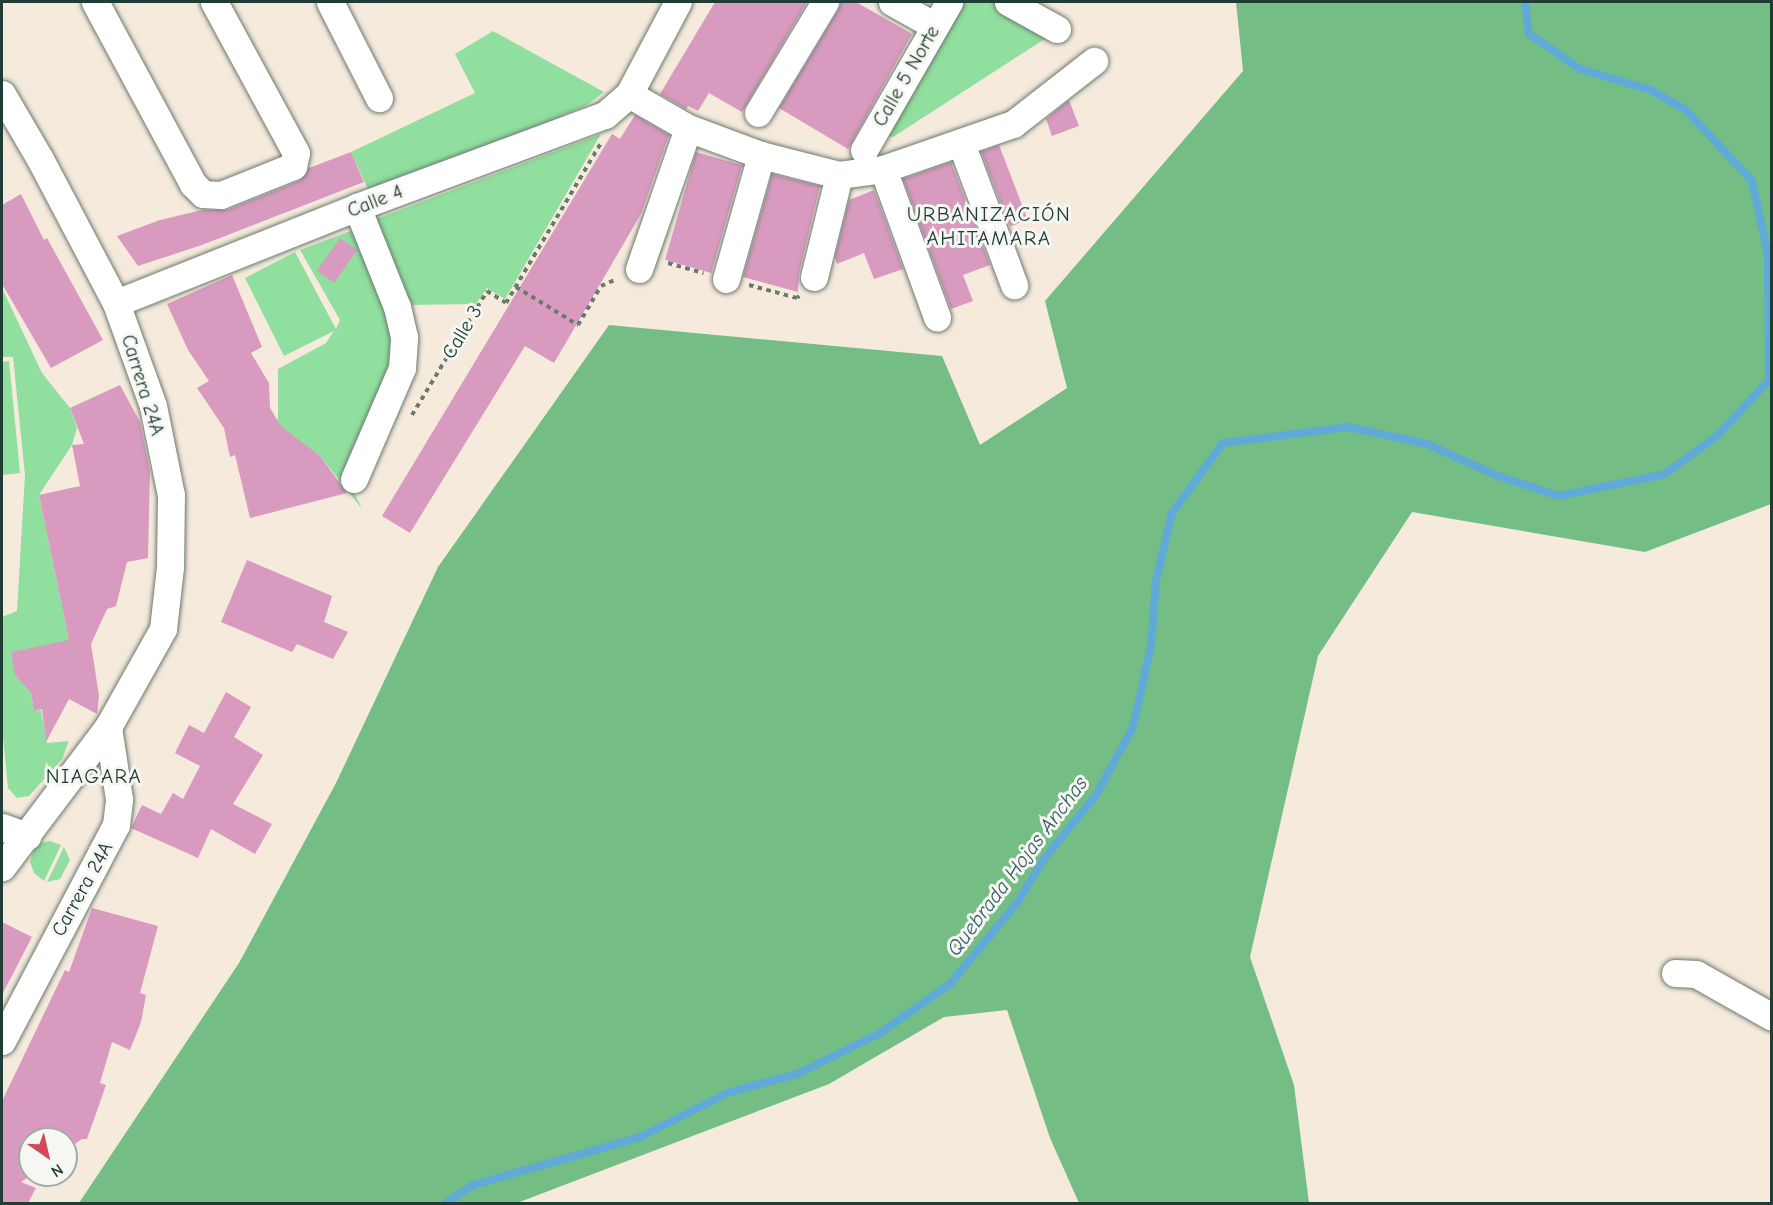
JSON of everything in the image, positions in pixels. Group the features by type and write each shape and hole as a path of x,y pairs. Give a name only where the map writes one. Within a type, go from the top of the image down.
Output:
{"street":[{"path":"95,2 193,184 203,194 221,195 293,166 296,153 214,2"},
{"path":"330,2 379,98"},
{"path":"678,2 629,94 688,128 762,154 839,175 883,169 1013,124 1094,61"},
{"path":"758,113 825,2"},
{"path":"892,2 934,26"},
{"name":"Calle 5 Norte","path":"864,150 949,2"},
{"path":"1008,2 1057,29"},
{"name":"Carrera 24A","path":"2,94 40,159 117,303 153,406 171,495 170,567 163,628 108,727 2,867"},
{"name":"Calle 4","path":"117,303 357,207 604,115 629,94"},
{"path":"639,269 688,128"},
{"path":"961,142 1014,285"},
{"path":"726,279 762,154"},
{"path":"883,169 937,317"},
{"path":"814,277 839,175"},
{"path":"354,479 402,368 404,337 397,307 357,207"},
{"name":"Carrera 24A","path":"2,1041 116,825 119,799 108,727"},
{"path":"2,827 27,836"},
{"path":"1675,973 1696,974 1772,1017"}],"path":[{"path":"604,115 608,132 516,287 578,325 601,286 639,269"},
{"name":"Calle 3","path":"409,419 487,291 506,303 516,287"}],"green space":[{"path":"963,2 995,2 1051,35 893,137 881,135"},
{"path":"1236,2 1771,2 1771,504 1645,552 1412,512 1318,656 1250,957 1294,1085 1309,1203 1079,1203 1050,1138 1007,1010 944,1017 829,1084 517,1203 79,1203 239,963 336,783 438,567 609,325 942,356 980,445 1067,388 1045,301 1243,71"},
{"path":"493,31 604,92 587,105 541,125 368,189 351,152 475,93 455,54"},
{"path":"601,134 505,299 487,288 476,304 407,305 371,221"},
{"path":"353,230 387,309 393,340 389,369 347,478 362,509 321,457 278,426 278,369 326,343 334,331 284,356 245,278 295,252 336,329 340,320 300,250"},
{"path":"2,288 42,373 70,408 77,428 72,445 39,495 69,640 16,676 31,693 34,711 41,710 47,743 69,741 62,759 29,796 17,798 8,788 2,727 2,617 17,611 25,475 13,357 2,357"},
{"path":"9,361 20,473 2,475 2,362"},
{"path":"50,841 61,845 44,881 34,873 30,862 34,850 41,843"},
{"path":"64,847 70,860 60,879 47,882"}],"building":[{"path":"715,2 807,2 742,112 709,93 698,111 688,106 686,109 660,94"},
{"path":"841,2 856,2 912,34 848,149 779,108"},
{"path":"1069,100 1079,126 1052,136 1046,119"},
{"path":"635,115 669,135 641,214 554,363 525,346 410,533 382,516 612,134 620,139"},
{"path":"999,145 1028,220 1010,226 981,152"},
{"path":"351,152 364,182 202,245 138,266 117,236 160,220 202,210 227,210 299,181 309,168"},
{"path":"696,152 742,165 711,273 665,260"},
{"path":"951,162 990,265 963,275 973,301 951,309 903,179"},
{"path":"772,174 820,186 799,273 798,292 743,277"},
{"path":"874,190 903,269 874,279 864,253 837,264 835,257 849,200"},
{"path":"21,194 44,240 47,238 103,340 51,368 2,284 2,205"},
{"path":"340,238 357,250 334,283 317,271"},
{"path":"232,275 262,347 251,353 269,383 270,408 281,426 321,457 347,493 250,518 235,455 230,457 224,428 197,388 209,381 188,350 167,304"},
{"path":"120,385 140,422 150,471 148,558 127,562 116,606 107,609 91,644 99,696 97,714 69,699 46,742 42,709 34,711 31,693 15,675 11,652 69,640 39,495 80,486 72,445 84,444 70,408"},
{"path":"247,560 332,596 324,622 348,632 333,659 297,644 292,652 221,622"},
{"path":"226,692 251,707 234,737 263,755 233,804 272,824 255,854 211,829 198,858 131,828 142,805 161,814 173,793 183,799 200,766 175,753 189,725 204,733"},
{"path":"92,908 158,926 140,993 146,995 141,1022 130,1050 112,1042 100,1083 106,1085 87,1139 78,1142 78,1127 18,1127 18,1187 36,1188 28,1203 2,1203 2,1101 65,970 69,972"},
{"path":"2,922 32,937 2,995"}],"waterway":[{"name":"Quebrada Hojas Anchas","path":"444,1204 473,1185 640,1137 727,1093 797,1074 880,1033 950,984 1017,903 1044,859 1096,795 1133,727 1151,646 1156,581 1172,513 1223,443 1349,427 1427,444 1498,476 1559,496 1665,474 1718,435 1769,380 1768,255 1752,181 1686,110 1651,90 1580,69 1529,34 1525,2"}],"district":[{"name":"URBANIZACIÓN AHITAMARA","path":"989,226"},
{"name":"NIAGARA","path":"94,776"}]}
